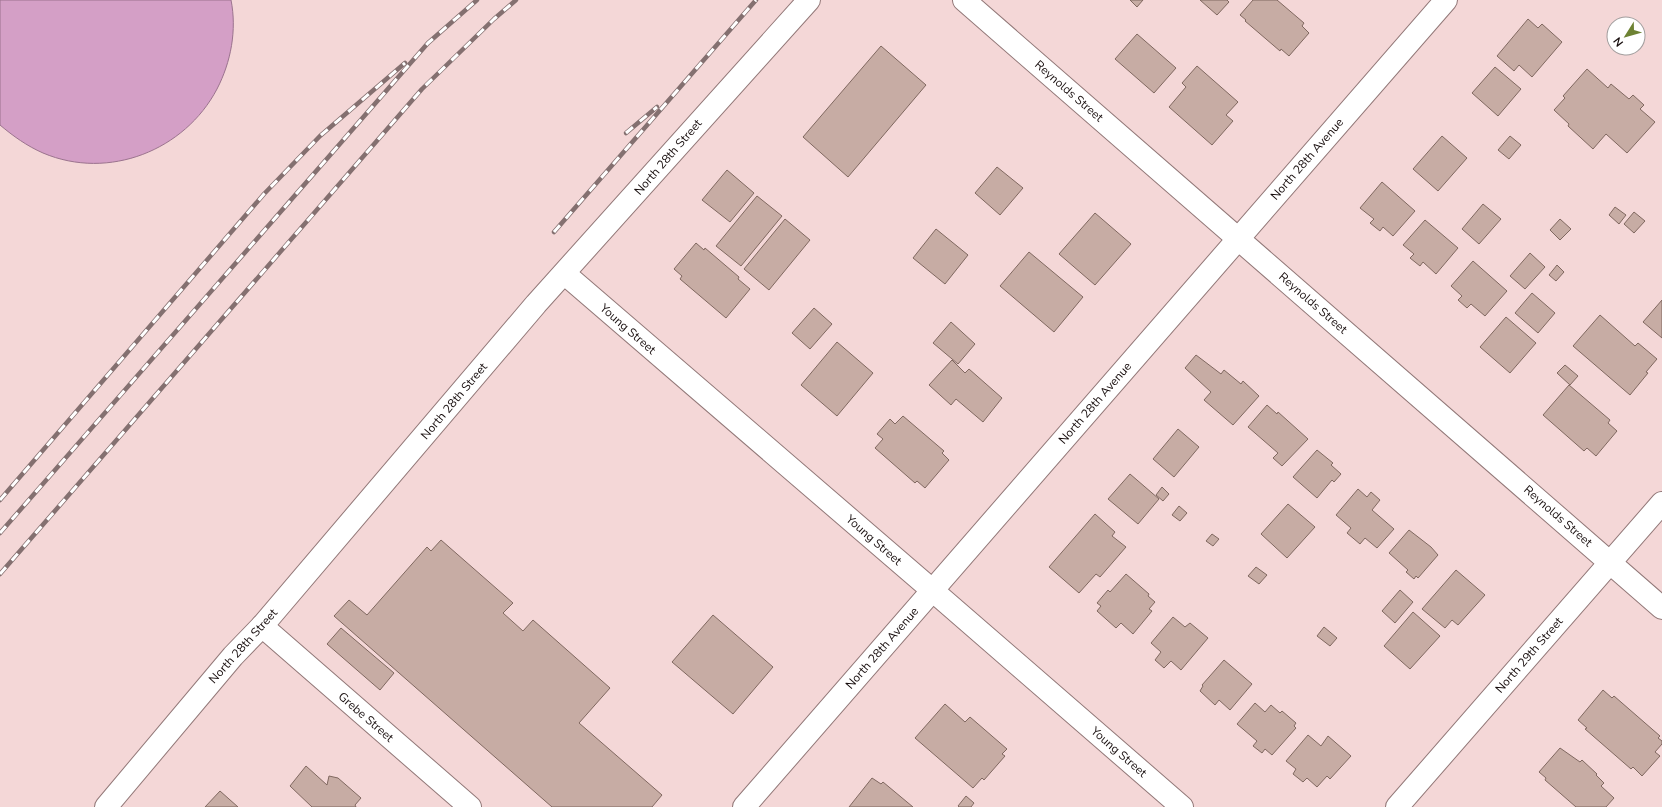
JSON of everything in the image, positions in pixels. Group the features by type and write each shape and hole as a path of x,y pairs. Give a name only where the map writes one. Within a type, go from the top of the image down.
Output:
{"street":[{"name":"North 28th Street","path":"106,807 233,656 262,626 536,304 565,274 683,139 809,0"},
{"name":"Reynolds Street","path":"964,0 1662,608"},
{"name":"North 28th Avenue","path":"744,807 1446,0"},
{"name":"Young Street","path":"565,274 1182,807"},
{"name":"North 29th Street","path":"1397,807 1662,503"},
{"name":"Grebe Street","path":"262,626 470,807"}],"shaded area":[{"path":"0,0 231,0 233,11 232,46 226,68 217,89 203,110 186,129 165,143 143,154 119,161 94,163 68,161 37,150 20,140 0,125"}],"building":[{"path":"1130,0 1143,0 1137,7"},
{"path":"1200,0 1227,0 1229,2 1217,15"},
{"path":"1253,0 1277,0 1304,23 1302,26 1309,33 1289,56 1281,49 1280,51 1240,15"},
{"path":"1528,19 1538,28 1542,24 1562,42 1532,77 1519,65 1514,71 1497,56"},
{"path":"1137,34 1176,68 1154,93 1115,59"},
{"path":"881,46 926,85 848,177 803,137"},
{"path":"1197,66 1238,102 1226,115 1233,121 1212,145 1169,107 1186,87 1182,83"},
{"path":"1495,67 1521,89 1498,116 1472,93"},
{"path":"1587,69 1608,88 1611,84 1629,99 1633,95 1644,105 1640,109 1655,122 1627,153 1606,134 1593,149 1568,126 1569,124 1554,110 1565,98 1563,96"},
{"path":"1442,136 1467,158 1438,191 1413,169"},
{"path":"1510,136 1521,145 1509,159 1498,150"},
{"path":"997,167 1023,188 1000,215 975,193"},
{"path":"727,170 754,193 730,222 702,200"},
{"path":"1382,182 1415,211 1393,236 1383,227 1380,231 1370,223 1374,219 1360,208"},
{"path":"757,196 782,216 741,266 716,246"},
{"path":"1483,204 1501,219 1479,244 1462,229"},
{"path":"1615,207 1626,215 1619,224 1609,215"},
{"path":"1634,212 1645,221 1634,233 1624,224"},
{"path":"1095,213 1131,244 1095,285 1059,254"},
{"path":"785,219 810,240 769,290 744,269"},
{"path":"1560,219 1571,229 1560,240 1550,230"},
{"path":"1425,220 1458,248 1436,274 1423,262 1420,266 1410,258 1414,254 1403,245"},
{"path":"936,229 968,255 945,284 913,258"},
{"path":"696,243 704,250 705,248 739,277 738,279 750,289 726,318 680,279 682,276 674,269"},
{"path":"1029,252 1083,297 1054,332 1000,286"},
{"path":"1530,253 1545,267 1525,289 1510,276"},
{"path":"1473,261 1507,291 1485,316 1471,304 1467,308 1458,300 1462,296 1451,286"},
{"path":"1557,265 1564,272 1556,281 1549,275"},
{"path":"1532,293 1555,313 1538,333 1515,313"},
{"path":"1662,300 1662,338 1643,322"},
{"path":"814,308 832,324 810,349 792,333"},
{"path":"1600,315 1635,346 1638,343 1657,359 1646,372 1648,373 1630,395 1573,346"},
{"path":"1506,317 1536,343 1510,373 1480,347"},
{"path":"951,322 975,344 958,364 933,343"},
{"path":"837,342 873,373 837,416 801,385"},
{"path":"1196,355 1221,374 1224,370 1241,384 1243,381 1259,396 1233,425 1204,400 1211,392 1185,368"},
{"path":"952,360 965,373 969,369 1002,398 983,422 956,399 951,405 929,385"},
{"path":"1565,365 1578,376 1570,385 1557,373"},
{"path":"1569,385 1610,420 1608,423 1617,431 1596,456 1587,448 1584,451 1543,415"},
{"path":"1267,405 1277,414 1278,412 1308,439 1282,466 1273,458 1278,453 1248,427"},
{"path":"903,416 944,451 942,453 949,460 925,488 917,481 915,483 875,448 883,439 877,434 890,419 895,424"},
{"path":"1178,429 1199,447 1174,477 1153,459"},
{"path":"1317,450 1333,463 1331,465 1341,474 1334,482 1332,480 1317,498 1293,477"},
{"path":"1130,474 1159,499 1138,524 1108,499"},
{"path":"1162,487 1169,494 1163,501 1156,495"},
{"path":"1358,489 1367,497 1371,492 1380,500 1372,510 1394,529 1377,548 1365,538 1360,544 1347,533 1351,528 1336,515"},
{"path":"1288,504 1315,527 1287,558 1261,534"},
{"path":"1179,506 1187,513 1180,521 1172,515"},
{"path":"1095,514 1115,532 1112,536 1126,547 1100,577 1096,574 1079,593 1049,567"},
{"path":"1409,530 1431,547 1438,555 1418,578 1416,576 1414,579 1406,572 1408,570 1389,553"},
{"path":"1212,534 1219,539 1213,546 1206,541"},
{"path":"441,540 513,603 503,613 523,631 533,620 610,688 579,723 662,795 652,807 552,807 334,616 349,600 367,615 427,547 431,551"},
{"path":"1256,567 1267,575 1259,584 1248,576"},
{"path":"1456,570 1485,595 1458,625 1452,620 1445,628 1422,609"},
{"path":"1126,574 1149,594 1148,596 1155,602 1149,609 1152,611 1133,634 1121,623 1116,628 1097,611 1101,606 1097,603 1108,590 1110,592"},
{"path":"1400,590 1413,602 1395,623 1382,611"},
{"path":"1413,612 1440,636 1410,669 1384,646"},
{"path":"713,615 773,667 733,714 672,662"},
{"path":"1173,617 1185,627 1190,623 1208,638 1181,670 1171,661 1164,668 1155,660 1161,652 1151,643"},
{"path":"1324,627 1337,638 1330,646 1317,636"},
{"path":"341,628 394,673 380,690 327,644"},
{"path":"1224,660 1252,684 1230,710 1219,700 1215,705 1200,691 1203,686 1202,685"},
{"path":"1603,690 1612,698 1614,696 1660,736 1658,738 1662,741 1662,744 1655,752 1660,756 1642,776 1633,767 1631,769 1585,729 1587,728 1578,720"},
{"path":"1255,703 1265,712 1271,705 1280,713 1282,711 1296,723 1294,726 1296,728 1272,755 1265,749 1262,753 1253,746 1257,741 1237,724"},
{"path":"945,704 965,722 970,717 1007,749 1002,754 1005,756 984,780 982,778 973,788 915,738"},
{"path":"1308,735 1321,746 1328,736 1351,756 1330,779 1327,776 1317,787 1307,778 1303,782 1293,774 1296,769 1286,761"},
{"path":"1560,748 1580,762 1582,760 1597,774 1596,775 1604,783 1601,786 1614,798 1606,807 1576,807 1545,780 1546,778 1539,772"},
{"path":"306,766 327,785 329,776 338,778 361,798 355,805 356,807 312,807 290,786"},
{"path":"872,778 881,784 883,782 913,807 849,807"},
{"path":"220,791 238,807 205,807"},
{"path":"966,796 974,803 971,807 959,807 958,806"}],"railway":[{"path":"0,533 428,43 477,0"},
{"path":"0,574 422,89 494,19 516,0"},
{"path":"554,232 756,0"},
{"path":"0,500 264,194 320,136 405,63"},
{"path":"626,133 657,107"}]}
